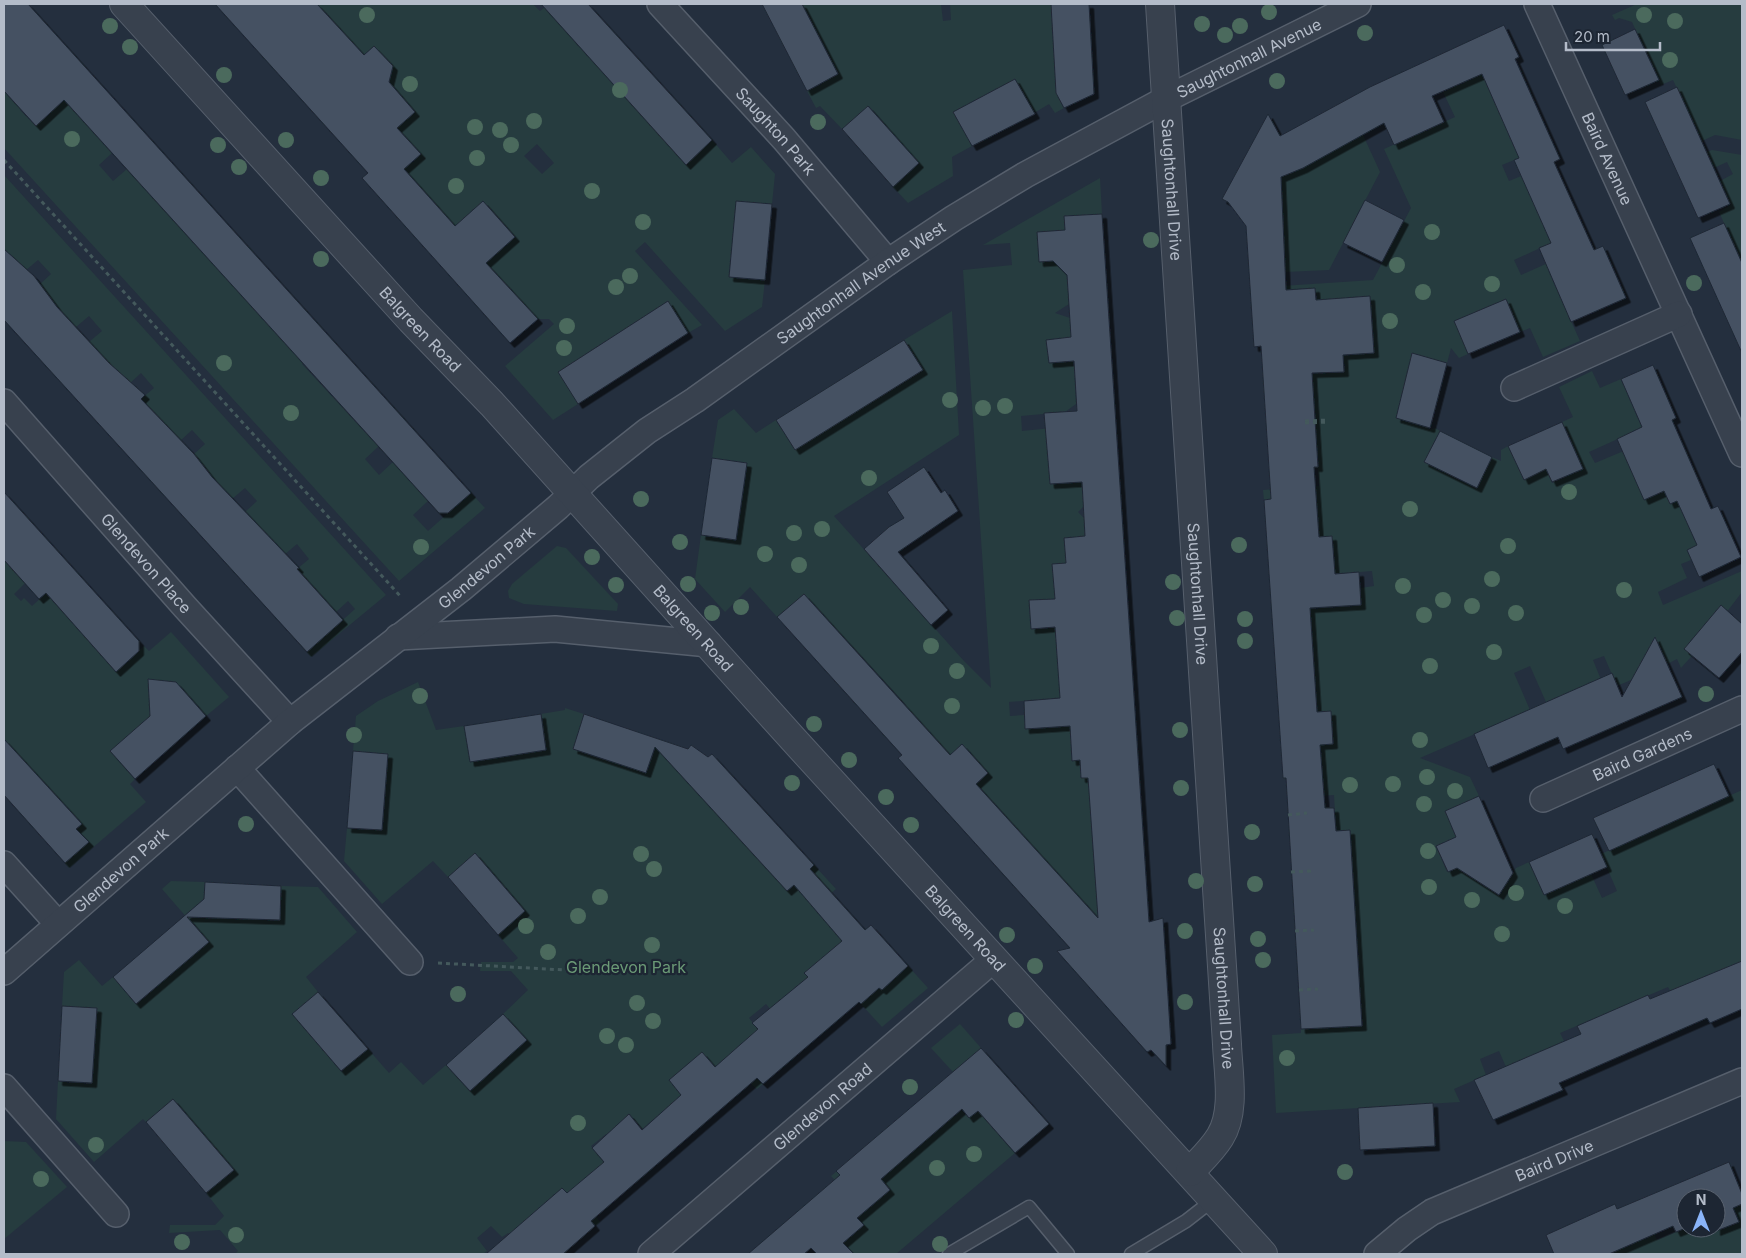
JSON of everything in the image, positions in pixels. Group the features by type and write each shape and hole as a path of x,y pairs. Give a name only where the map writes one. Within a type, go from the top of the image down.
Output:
{"street":[{"name":"Balgreen Road","path":"124,4 1263,1254"},
{"name":"Saughton Park","path":"660,4 784,139 888,262"},
{"name":"Saughtonhall Drive","path":"1160,4 1228,1053 1228,1108 1226,1122 1221,1135 1190,1172"},
{"name":"Saughtonhall Avenue","path":"1166,98 1358,4"},
{"name":"Baird Avenue","path":"1537,4 1742,454"},
{"name":"Saughtonhall Avenue West","path":"572,494 595,472 647,431 695,400 888,262 954,218 1025,175 1166,98"},
{"path":"1514,388 1679,314"},
{"name":"Glendevon Place","path":"4,402 178,599 290,722"},
{"name":"Glendevon Park","path":"4,972 290,722 461,589 572,494"},
{"name":"Glendevon Park","path":"398,637 556,629 709,644"},
{"name":"Baird Gardens","path":"1543,800 1742,709"},
{"path":"237,768 410,962"},
{"path":"4,864 58,924"},
{"name":"Glendevon Road","path":"651,1254 994,959"},
{"name":"Baird Drive","path":"1377,1254 1407,1228 1432,1212 1742,1080"},
{"path":"4,1087 116,1214"}],"lane":[{"path":"1131,1254 1186,1221 1213,1200"},
{"path":"949,1254 1029,1206 1068,1254"}],"path":[{"path":"4,160 422,619"},
{"path":"1305,422 1328,421"},
{"path":"1288,815 1307,813"},
{"path":"1291,872 1312,871"},
{"path":"1295,932 1314,930"},
{"path":"410,962 601,972"},
{"path":"1299,990 1318,989"}],"green space":[{"path":"291,4 533,4 540,11 549,4 590,5 564,29 642,63 660,83 686,164 712,140 732,163 751,147 775,174 772,204 736,201 729,276 765,280 762,307 725,331 645,242 635,251 702,325 688,333 668,301 558,372 578,404 553,420 505,366 554,324 549,319 538,319 501,279 472,275 515,237 486,205 473,210 468,215 466,223 477,235 425,223 440,209 404,169 421,154 407,139 371,170 359,162 415,111 406,102 367,87 391,65 374,46 350,68 326,42 340,29 325,12 310,24","holes":["537,144 554,163 542,174 524,156"]},
{"path":"802,4 941,4 943,21 951,20 950,4 1051,4 1055,75 1093,73 1094,82 1059,98 1064,108 1055,113 1049,104 1034,113 1015,79 953,112 972,146 952,157 953,176 908,203 893,187 919,163 869,106 842,129 820,106 816,108 807,91 838,74"},
{"path":"1637,4 1742,4 1742,140 1715,135 1702,141 1673,80 1661,85 1632,22 1619,18 1615,20 1612,15"},
{"path":"8,66 35,95 20,110 36,126 51,112 68,83 73,109 112,153 99,165 113,181 127,169 136,179 164,154 178,169 150,194 214,264 241,239 253,251 225,277 291,349 318,323 330,338 302,364 366,433 395,408 406,421 365,459 379,475 393,462 428,501 413,515 428,531 471,493 485,508 399,581 4,148 4,69"},
{"path":"1482,74 1519,158 1502,165 1509,181 1526,174 1526,186 1551,243 1514,260 1521,275 1559,258 1548,270 1580,341 1543,357 1530,328 1520,332 1506,299 1455,321 1468,354 1459,358 1451,348 1447,363 1412,353 1396,418 1412,423 1433,417 1429,430 1435,428 1440,431 1424,462 1476,488 1492,457 1501,461 1501,450 1508,446 1524,480 1546,469 1552,483 1565,477 1559,464 1577,455 1562,422 1573,417 1559,387 1592,371 1600,388 1621,379 1642,428 1589,452 1595,463 1676,429 1680,438 1648,453 1638,487 1645,500 1664,491 1670,504 1681,499 1683,513 1697,545 1687,550 1691,560 1681,564 1687,578 1658,592 1663,605 1742,571 1742,592 1710,634 1702,628 1690,641 1698,649 1681,668 1677,659 1667,664 1659,649 1652,671 1617,686 1604,656 1593,660 1606,692 1573,691 1546,702 1530,666 1514,673 1530,710 1420,758 1470,777 1479,796 1456,837 1436,846 1447,872 1468,863 1499,895 1516,868 1529,862 1544,895 1591,874 1602,898 1617,891 1601,854 1742,790 1742,961 1671,992 1668,987 1560,1033 1564,1041 1506,1067 1499,1051 1480,1059 1486,1075 1454,1089 1460,1102 1276,1113 1272,1035 1301,1033 1301,1029 1363,1025 1362,1008 1347,1009 1344,971 1297,975 1297,971 1359,968 1358,949 1345,949 1343,913 1294,916 1293,912 1355,909 1354,890 1340,891 1338,855 1290,858 1290,853 1351,849 1350,831 1336,831 1334,795 1320,796 1320,745 1333,744 1331,712 1283,715 1315,678 1310,608 1361,605 1360,588 1374,586 1372,571 1335,574 1332,537 1315,538 1316,496 1264,500 1263,490 1319,486 1312,377 1309,374 1344,372 1343,355 1374,353 1370,296 1346,298 1348,324 1317,326 1315,288 1251,292 1251,288 1373,280 1411,208 1384,149 1455,117 1443,92"},
{"path":"1363,135 1380,172 1329,270 1285,272 1264,200 1289,153 1303,168"},
{"path":"1712,150 1742,155 1742,263 1719,212 1731,205 1720,181 1733,174 1727,162 1714,168 1707,152"},
{"path":"4,175 386,595 311,657 307,652 355,609 348,601 336,612 297,569 309,559 297,544 284,555 245,512 257,501 245,488 232,499 193,455 205,444 192,430 180,441 141,399 154,388 141,373 128,385 89,342 102,331 89,316 76,327 38,286 51,274 38,260 25,271 4,249"},
{"path":"1100,178 1102,214 1064,216 1065,230 1038,232 1040,262 1066,260 1069,304 1055,313 1070,318 1072,345 1059,338 1046,340 1049,363 1074,361 1076,404 1065,412 1021,416 1022,431 1052,428 1081,475 1084,506 1078,512 1084,518 1086,545 1078,546 1077,537 1064,538 1066,563 1052,564 1089,581 1032,629 1091,626 1096,695 1009,702 1010,716 1024,715 1026,729 1098,724 1072,760 1080,760 1082,778 1101,777 1091,817 1093,852 1109,901 1148,899 1149,919 1064,941 1052,927 1004,814 976,784 988,773 950,755 879,730 906,705 804,594 777,617 750,587 725,612 695,579 701,535 746,463 712,458 718,420 734,409 756,433 776,420 795,450 923,371 904,340 952,311 959,435 834,516 964,661 991,688 963,270 1012,265 1010,243 983,245"},
{"path":"557,546 566,548 618,604 617,611 524,604 509,598 508,591 512,584"},
{"path":"4,560 25,583 14,594 21,601 24,598 32,606 70,572 75,570 80,575 52,600 116,671 144,646 149,651 171,632 229,697 206,716 182,689 165,681 149,695 149,700 158,709 110,751 135,779 130,784 146,802 69,868 65,863 88,842 76,829 82,824 17,753 4,764"},
{"path":"418,682 436,730 464,726 470,762 546,750 541,714 565,710 565,708 584,714 573,749 646,773 658,739 688,749 676,766 788,890 814,865 836,889 814,909 822,918 840,902 865,930 804,973 808,977 780,1001 814,1040 804,1049 766,1004 749,1018 764,1036 740,1057 763,1084 757,1089 723,1060 715,1067 702,1052 669,1080 705,1123 694,1133 670,1105 642,1129 630,1114 617,1125 654,1168 642,1178 606,1134 591,1146 604,1162 596,1216 600,1222 595,1226 562,1188 541,1206 531,1234 548,1254 526,1254 508,1233 502,1237 491,1226 477,1238 487,1251 483,1254 235,1254 238,1251 220,1230 169,1233 170,1225 215,1225 224,1216 206,1193 233,1170 173,1099 146,1122 143,1119 94,1162 56,1119 58,1081 92,1083 97,1009 62,1006 64,972 79,960 102,986 113,977 137,1004 208,942 162,889 171,881 205,882 204,917 279,920 281,886 318,887 357,932 306,977 318,992 292,1014 341,1071 368,1049 389,1073 401,1062 423,1085 446,1065 470,1091 526,1040 503,1014 528,990 511,971 480,971 481,962 513,962 518,958 498,935 525,911 475,854 448,877 433,861 382,904 344,861 347,828 382,830 388,754 353,751 356,716 378,701"},
{"path":"908,966 928,988 882,1027 861,1004 879,988 882,990"},
{"path":"960,1024 981,1048 953,1072 931,1048"},
{"path":"935,1086 969,1118 983,1106 1018,1090 1037,1110 1003,1140 1015,1153 896,1254 838,1254 846,1247 843,1243 864,1225 829,1185 835,1180 831,1176 837,1171 869,1208 889,1190 881,1179 901,1162 878,1135 890,1125 913,1151 954,1116 931,1090"},
{"path":"4,1141 26,1142 67,1187 4,1239"},
{"path":"1742,1204 1742,1254 1609,1254 1654,1234 1657,1240 1676,1232 1676,1238 1726,1238 1726,1227 1739,1222 1733,1208"}],"building":[{"path":"4,4 28,4 471,493 448,513 439,513 64,100 36,126 4,91"},
{"path":"215,4 317,4 364,55 374,46 393,66 389,82 415,112 397,128 421,154 404,169 455,226 483,201 515,237 486,263 538,319 510,343 362,178 368,173"},
{"path":"541,4 588,4 712,140 686,165"},
{"path":"762,4 802,4 838,74 807,91"},
{"path":"1051,4 1089,4 1094,94 1064,108 1056,93"},
{"path":"1504,25 1519,57 1515,59 1560,159 1554,162 1594,250 1603,246 1626,298 1571,322 1539,248 1551,243 1514,160 1519,158 1482,74 1432,96 1444,122 1394,145 1384,123 1303,168 1281,177 1286,290 1315,288 1316,300 1370,296 1374,353 1343,355 1344,372 1312,373 1318,467 1314,467 1319,537 1332,536 1335,574 1359,572 1361,605 1310,608 1317,712 1331,711 1333,744 1320,745 1325,808 1334,808 1336,831 1350,830 1362,1026 1301,1029 1286,778 1283,778 1264,500 1271,499 1261,346 1254,347 1246,226 1228,202 1222,199 1268,114 1280,136 1370,87"},
{"path":"1635,29 1659,80 1625,95 1602,45"},
{"path":"1015,79 1035,114 972,146 953,112"},
{"path":"1677,87 1730,204 1698,218 1645,102"},
{"path":"868,106 919,163 893,187 842,129"},
{"path":"1365,200 1404,220 1382,262 1343,243"},
{"path":"736,201 772,204 765,280 729,277"},
{"path":"1102,214 1149,922 1163,918 1171,1044 1166,1045 1166,1066 1151,1050 1147,1052 1057,951 1070,948 898,758 902,755 777,617 804,594 950,755 962,744 988,773 976,784 1098,918 1088,778 1081,778 1080,760 1072,761 1070,726 1025,729 1024,701 1060,698 1055,627 1031,629 1029,600 1055,599 1052,564 1066,563 1064,538 1085,536 1082,482 1050,484 1044,413 1077,411 1074,361 1049,363 1046,340 1071,337 1067,275 1053,261 1039,262 1037,232 1065,230 1064,216"},
{"path":"1724,223 1742,263 1742,353 1690,238"},
{"path":"4,249 34,276 57,307 109,363 145,395 141,399 299,568 297,569 343,620 307,652 4,320"},
{"path":"1506,299 1520,332 1468,354 1454,321"},
{"path":"668,301 688,333 578,404 558,372"},
{"path":"904,340 923,370 795,450 776,420"},
{"path":"1412,353 1447,363 1430,428 1396,418"},
{"path":"1653,365 1676,418 1672,420 1711,509 1718,506 1741,557 1699,577 1687,550 1697,545 1677,501 1670,504 1664,491 1644,500 1617,439 1642,427 1621,379"},
{"path":"1562,422 1583,469 1552,482 1546,469 1524,480 1508,446"},
{"path":"1440,431 1492,457 1477,488 1424,462"},
{"path":"712,458 747,463 736,540 701,535"},
{"path":"924,467 941,493 945,490 958,511 898,552 948,610 931,625 864,549 889,527 904,518 887,492"},
{"path":"4,492 139,641 139,651 116,672 46,593 39,599 4,560"},
{"path":"1721,605 1742,624 1742,652 1719,678 1684,649"},
{"path":"1655,637 1682,697 1563,749 1558,737 1488,768 1474,734 1612,673 1622,697"},
{"path":"148,679 176,682 206,716 135,779 110,751 150,716"},
{"path":"541,714 546,750 470,762 464,726"},
{"path":"584,714 688,749 691,745 708,757 712,754 814,865 810,869 865,930 871,925 908,966 882,990 879,988 861,1004 859,1002 763,1084 757,1078 591,1221 595,1226 563,1254 486,1254 562,1188 567,1193 604,1162 592,1148 629,1114 642,1130 681,1095 669,1080 702,1052 715,1067 758,1029 752,1023 808,977 804,973 842,941 794,885 787,891 655,747 646,773 573,749"},
{"path":"4,739 82,824 76,829 89,842 65,863 4,795"},
{"path":"353,751 388,754 382,830 347,828"},
{"path":"1714,764 1729,796 1609,851 1593,818"},
{"path":"1479,796 1513,873 1499,895 1457,868 1448,872 1436,846 1456,837 1445,811"},
{"path":"1592,834 1607,867 1544,895 1529,862"},
{"path":"475,853 525,911 498,935 448,877"},
{"path":"205,882 281,886 280,920 187,917 209,942 136,1004 113,977 204,899"},
{"path":"1742,961 1742,1009 1710,1023 1707,1018 1559,1083 1563,1090 1493,1120 1474,1080 1581,1034 1577,1026 1648,995 1650,999"},
{"path":"318,992 368,1049 341,1071 292,1014"},
{"path":"62,1006 97,1008 92,1083 58,1081"},
{"path":"503,1014 527,1040 470,1091 446,1065"},
{"path":"981,1048 1049,1124 1015,1153 978,1111 969,1118 962,1109 881,1179 890,1190 857,1218 864,1225 843,1243 854,1254 817,1254 811,1248 804,1254 748,1254 840,1175 836,1171"},
{"path":"173,1099 234,1170 206,1193 146,1122"},
{"path":"1433,1103 1435,1146 1360,1150 1358,1108"},
{"path":"1729,1162 1742,1194 1742,1204 1733,1208 1739,1222 1726,1227 1726,1188 1676,1188 1676,1232 1673,1226 1609,1254 1554,1254 1546,1235 1615,1204 1617,1209"}]}
